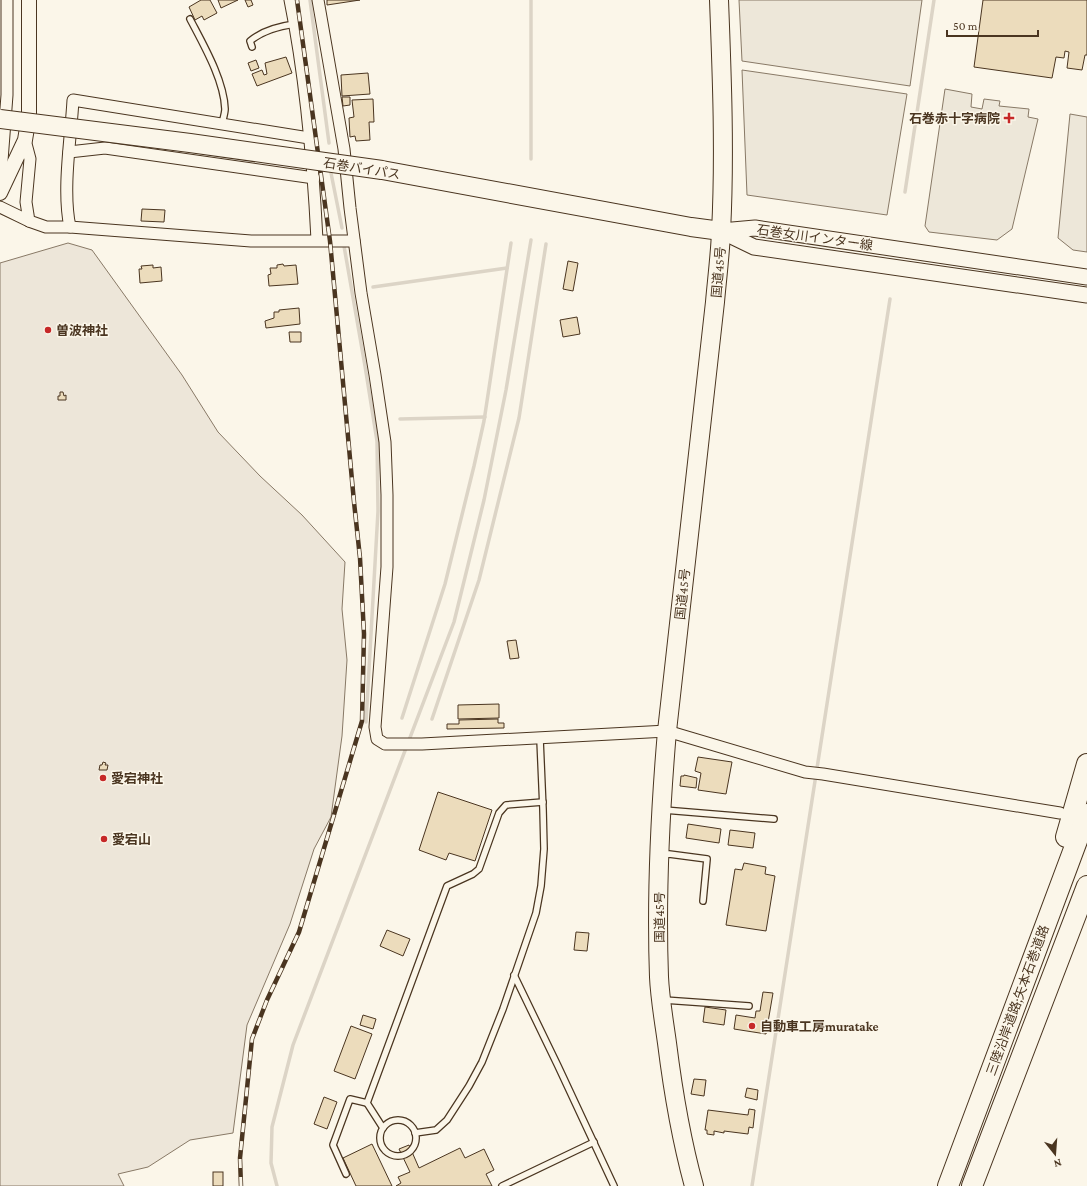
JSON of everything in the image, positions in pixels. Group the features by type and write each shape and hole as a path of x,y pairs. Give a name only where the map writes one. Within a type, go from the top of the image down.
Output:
{"highway":[{"name":"国道45号","path":"694,1186 683,1146 673,1089 659,978 659,855 667,731 715,302 721,231 723,152 719,0"},
{"name":"石巻バイパス","path":"0,119 190,143 382,170 691,227 721,231"},
{"path":"1050,913 1067,833 1087,764"},
{"name":"三陸沿岸道路;矢本石巻道路","path":"948,1186 1087,814"},
{"name":"三陸沿岸道路;矢本石巻道路","path":"972,1186 1087,886"},
{"path":"988,1145 1049,1015 1087,922"}],"main road":[{"name":"石巻女川インター線","path":"721,231 755,228 1087,277"},
{"name":"石巻女川インター線","path":"721,231 754,247 1087,295"}],"street":[{"path":"0,192 7,95 7,0"},
{"path":"0,192 25,140 29,116 29,0"},
{"path":"290,0 307,107 314,178 317,240"},
{"path":"318,0 344,149 361,293 385,442 387,567 375,727 377,739 385,744 422,744 667,731 805,772 1060,813"},
{"path":"70,227 67,192 73,100 309,138"},
{"path":"25,140 30,159 26,202 29,221"},
{"path":"69,152 105,148 314,178"},
{"path":"0,207 29,221 46,227 70,227 251,241 354,241"}],"lane":[{"path":"190,19 215,71 220,86 225,109 222,124"},
{"path":"252,47 250,41 257,36 284,26 295,24"},
{"path":"415,1133 436,1130 447,1120 469,1086 482,1062 536,913 541,886 544,849 540,738"},
{"path":"367,1103 447,886 473,874 479,869 499,813 506,805 543,802"},
{"path":"661,809 774,819"},
{"path":"659,855 669,854 707,859 703,901"},
{"path":"514,975 614,1186"},
{"path":"662,1000 749,1006"},
{"path":"346,1174 333,1145 350,1099 367,1103 383,1128"},
{"path":"400,1120 410,1125 415,1133 416,1140 411,1151 401,1156 396,1156 385,1151 382,1147 380,1136 383,1128 389,1122 400,1120"},
{"path":"502,1186 594,1142"}],"shaded area":[{"path":"739,0 922,0 910,86 742,61"},
{"path":"742,70 907,94 887,215 747,195"},
{"path":"945,89 972,94 971,107 982,109 984,99 1000,101 999,106 1029,109 1028,117 1038,119 1012,229 997,240 929,232 925,226"},
{"path":"1070,114 1087,117 1087,252 1073,250 1058,238"},
{"path":"68,243 92,250 182,375 218,432 260,476 302,515 345,562 342,609 347,660 342,736 331,817 314,849 290,924 247,1025 233,1133 190,1140 148,1167 118,1174 124,1186 0,1186 0,263"}],"building":[{"path":"201,0 210,0 217,13 204,20 202,16 195,20 189,7"},
{"path":"218,0 238,0 221,8"},
{"path":"245,0 251,0 253,5 248,7"},
{"path":"327,0 360,0 327,5"},
{"path":"983,0 1087,0 1087,55 1085,55 1082,70 1067,68 1069,52 1065,51 1064,58 1056,57 1052,78 974,67"},
{"path":"286,57 292,73 257,86 252,74 262,70 264,75 267,74 265,63"},
{"path":"256,60 259,68 251,71 248,63"},
{"path":"368,73 370,94 342,96 341,75"},
{"path":"342,97 350,97 350,105 343,106"},
{"path":"373,99 374,122 369,122 370,140 356,141 355,136 350,137 349,118 354,117 352,100"},
{"path":"142,209 165,210 164,222 141,221"},
{"path":"568,261 578,263 573,291 563,289"},
{"path":"283,264 284,266 296,265 298,284 269,286 268,275 271,274 270,268 277,268 277,265"},
{"path":"153,265 153,268 161,267 162,281 140,283 139,269 142,269 141,266"},
{"path":"299,308 300,324 266,328 265,321 274,318 274,312"},
{"path":"577,317 580,334 563,337 560,320"},
{"path":"289,332 301,332 301,342 290,342"},
{"path":"60,392 63,392 64,396 66,395 66,400 58,400"},
{"path":"516,640 519,658 510,659 507,641"},
{"path":"499,704 499,718 458,719 458,705"},
{"path":"498,719 498,723 504,723 504,728 447,729 447,724 459,724 459,720"},
{"path":"698,757 732,762 726,794 698,790 701,773 695,771"},
{"path":"103,762 106,763 105,765 108,765 107,770 99,770 100,765 102,765"},
{"path":"684,775 697,778 696,788 680,786 681,776"},
{"path":"438,792 492,810 475,861 449,853 446,860 419,850"},
{"path":"688,824 721,829 719,843 686,838"},
{"path":"730,830 755,833 753,848 728,845"},
{"path":"744,863 766,867 765,874 775,876 766,931 726,925 735,869 742,870"},
{"path":"387,930 410,939 403,956 380,946"},
{"path":"576,932 589,933 587,951 574,950"},
{"path":"763,992 773,993 766,1034 734,1029 736,1015 755,1018 756,1011 760,1011"},
{"path":"705,1007 726,1010 724,1025 703,1022"},
{"path":"363,1015 376,1019 373,1029 360,1025"},
{"path":"351,1026 372,1034 355,1079 334,1071"},
{"path":"694,1079 706,1080 704,1096 691,1094"},
{"path":"747,1088 758,1090 757,1100 745,1097"},
{"path":"324,1097 337,1102 327,1129 314,1124"},
{"path":"749,1109 755,1110 753,1128 749,1127 748,1134 714,1131 714,1135 707,1134 707,1130 705,1130 708,1110 748,1115"},
{"path":"372,1144 392,1186 356,1186 343,1158"},
{"path":"409,1145 419,1168 460,1148 465,1158 484,1149 494,1170 486,1174 492,1186 396,1186 401,1183 398,1177 410,1172 399,1149"},
{"path":"213,1172 223,1172 223,1186 213,1186"}],"waterway":[{"path":"310,0 329,143"},
{"path":"531,0 531,159"},
{"path":"905,192 934,0"},
{"path":"331,173 342,228"},
{"path":"277,1186 271,1163 272,1127 293,1045 454,622 484,500 506,390 531,240"},
{"path":"402,718 445,584 474,466 484,421 511,243"},
{"path":"432,719 479,580 519,418 546,244"},
{"path":"344,246 377,441 378,511 366,722"},
{"path":"373,287 507,268"},
{"path":"752,1186 890,299"},
{"path":"400,419 485,417"}],"railway":[{"path":"241,1186 240,1158 252,1039 267,1000 299,932 362,721 364,634 360,558 330,241 297,0"}],"place":[{"name":"石巻赤十字病院","path":"1009,118"},
{"name":"曽波神社","path":"48,330"},
{"name":"愛宕神社","path":"103,778"},
{"name":"愛宕山","path":"104,839"},
{"name":"自動車工房muratake","path":"752,1026"}]}
